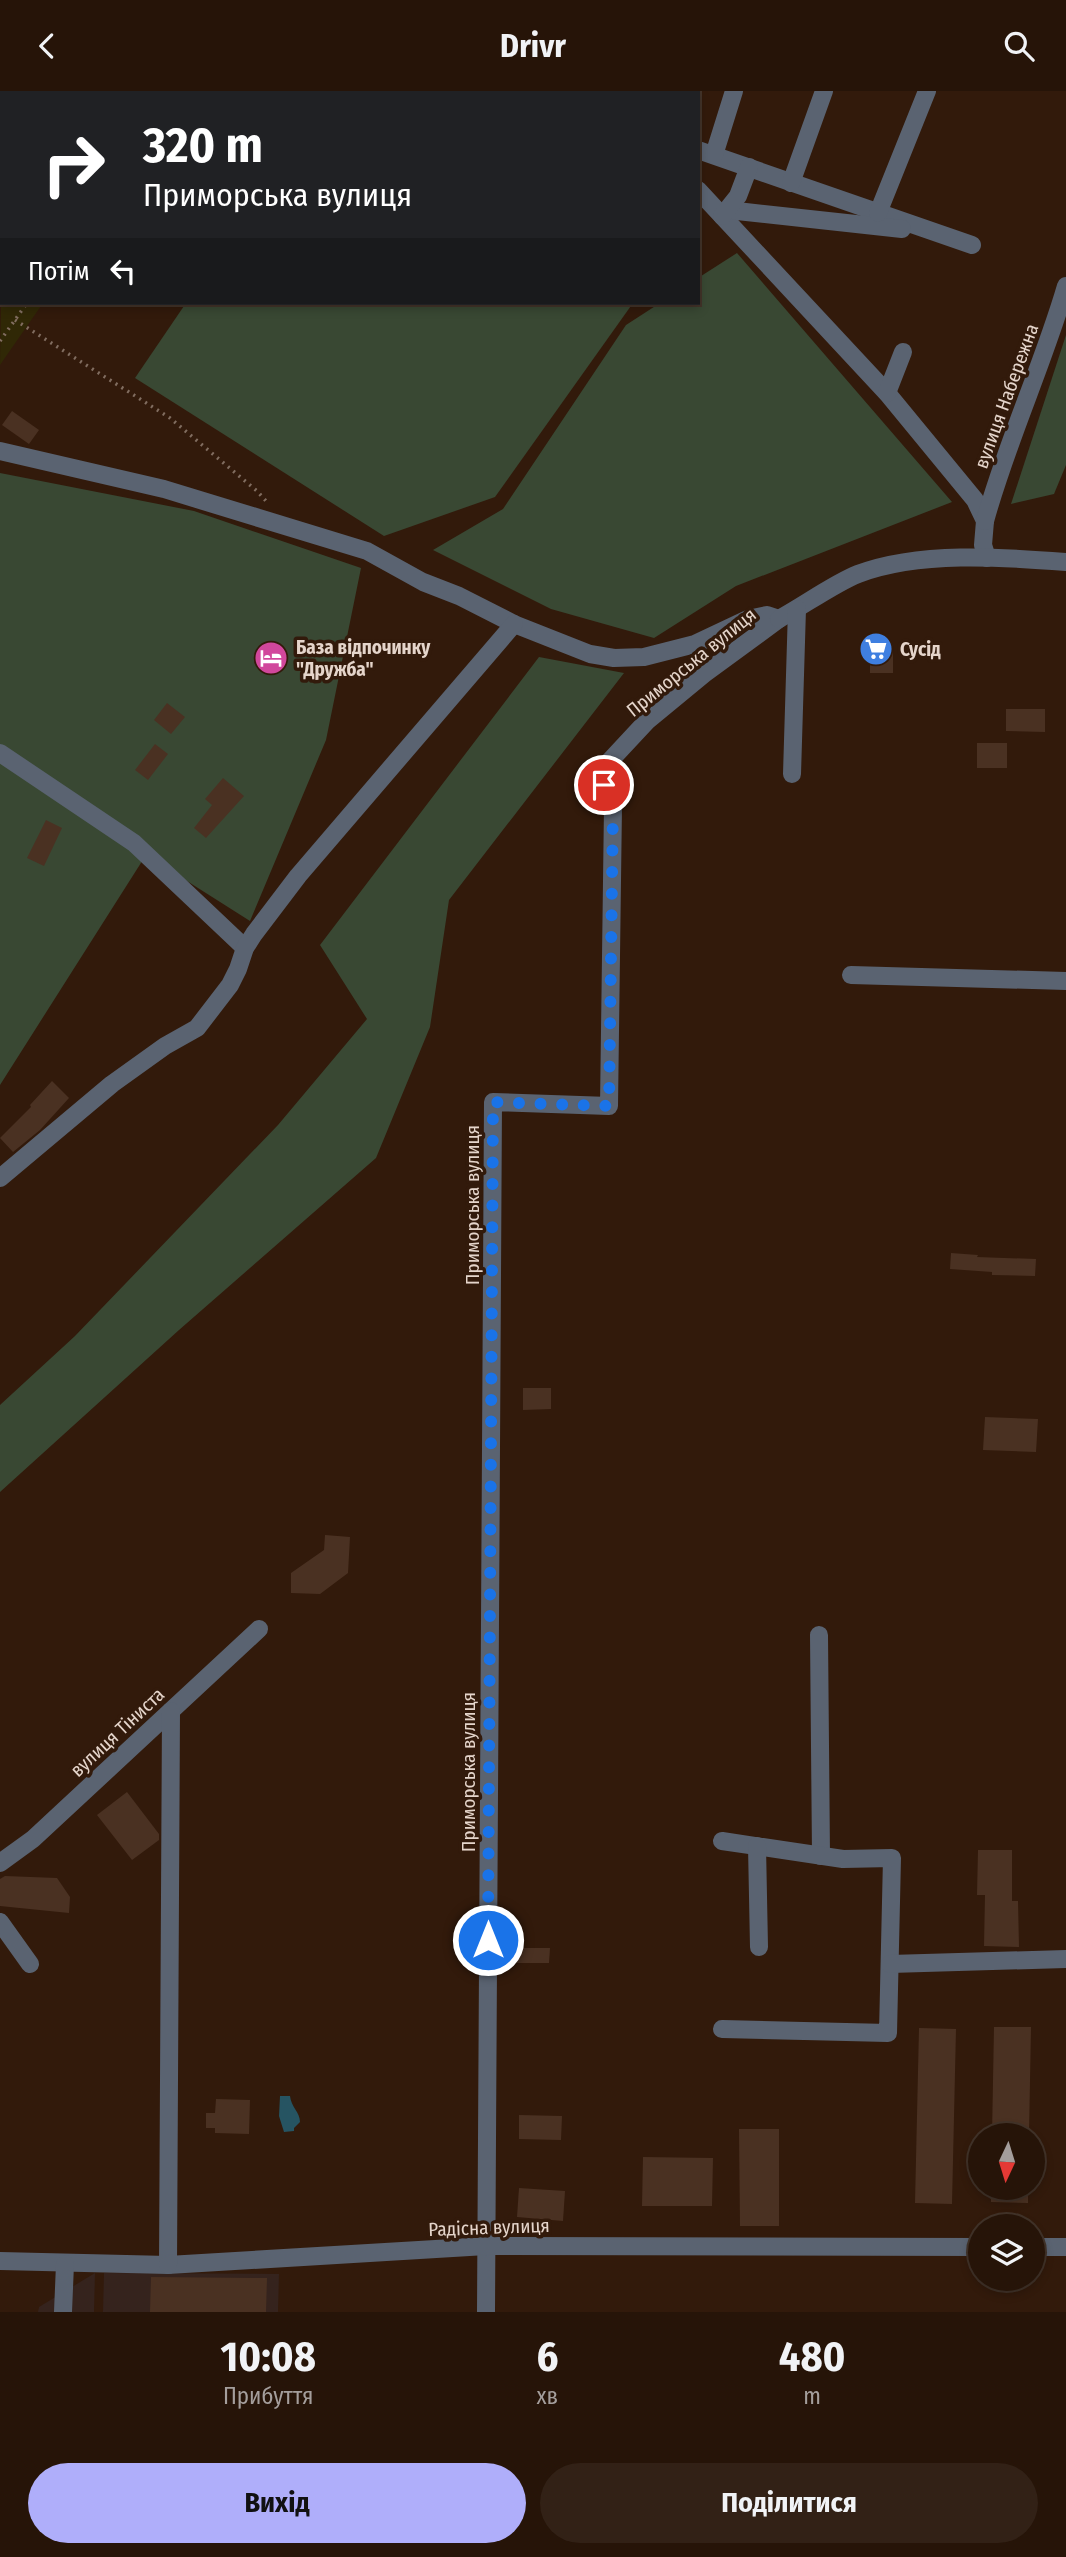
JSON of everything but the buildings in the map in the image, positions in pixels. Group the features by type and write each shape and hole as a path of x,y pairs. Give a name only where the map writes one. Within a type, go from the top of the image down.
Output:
{"street":[{"path":"734,91 706,152 972,245"},
{"path":"791,183 824,91"},
{"path":"878,213 927,91"},
{"path":"725,213 738,196 749,167"},
{"path":"700,192 725,213 887,393 975,500 985,521 983,545 987,558"},
{"path":"725,213 931,231"},
{"name":"вулиця Набережна","path":"985,521 1066,286"},
{"path":"887,393 903,352"},
{"name":"Приморська вулиця","path":"0,451 164,489 367,551 423,582 459,596 514,624 590,654 614,658 644,657 695,644 748,619 767,615 779,619"},
{"path":"779,619 854,575 881,566 906,562 987,558 1066,562"},
{"path":"792,773 797,609"},
{"name":"Приморська вулиця","path":"486,2312 493,1102 609,1106 613,806 604,785 607,764 647,721 704,674 779,619"},
{"path":"0,1178 112,1084 165,1046 197,1028 230,985 245,948 298,876 514,624"},
{"path":"0,753 134,843 245,948"},
{"path":"851,975 1066,981"},
{"name":"вулиця Тіниста","path":"0,1863 33,1839 258,1629"},
{"path":"819,1635 821,1856"},
{"path":"168,2265 171,1711"},
{"path":"722,1841 843,1859 892,1859 888,2033 722,2029"},
{"path":"757,1846 759,1947"},
{"path":"0,1923 30,1964"},
{"path":"890,1964 1066,1959"},
{"name":"Радісна вулиця","path":"0,2261 168,2265 486,2246 968,2247"},
{"path":"1045,2247 1066,2247"},
{"path":"63,2312 65,2264"}],"path":[{"path":"0,341 26,305"},
{"path":"15,320 170,418 257,491 287,527"}],"shaded area":[{"path":"95,2273 94,2312 38,2312 39,2307"},
{"path":"104,2273 279,2274 278,2312 103,2312"}],"green space":[{"path":"737,253 952,502 736,586 654,638 551,609 433,550 503,509 626,325 657,305 700,305 700,277"},
{"path":"185,305 632,305 495,497 384,536 135,378"},
{"path":"1066,335 1066,465 1054,494 1011,504"},
{"path":"0,473 194,511 361,568 326,740 250,921 146,855 0,1085"},
{"path":"539,657 624,673 449,900 430,1027 376,1158 179,1330 0,1492 0,1405 75,1336 278,1125 367,1019 320,945"}],"sand":[{"path":"1,305 42,305 0,365"}],"water":[{"path":"280,2096 290,2096 299,2115 300,2122 294,2131 284,2132 279,2116"}],"place":[{"name":"Сусід","path":"876,649"},
{"name":"База відпочинку \"Дружба\"","path":"271,658"}],"route":[{"path":"488,1940 493,1102 609,1106 613,806 604,785"}]}
